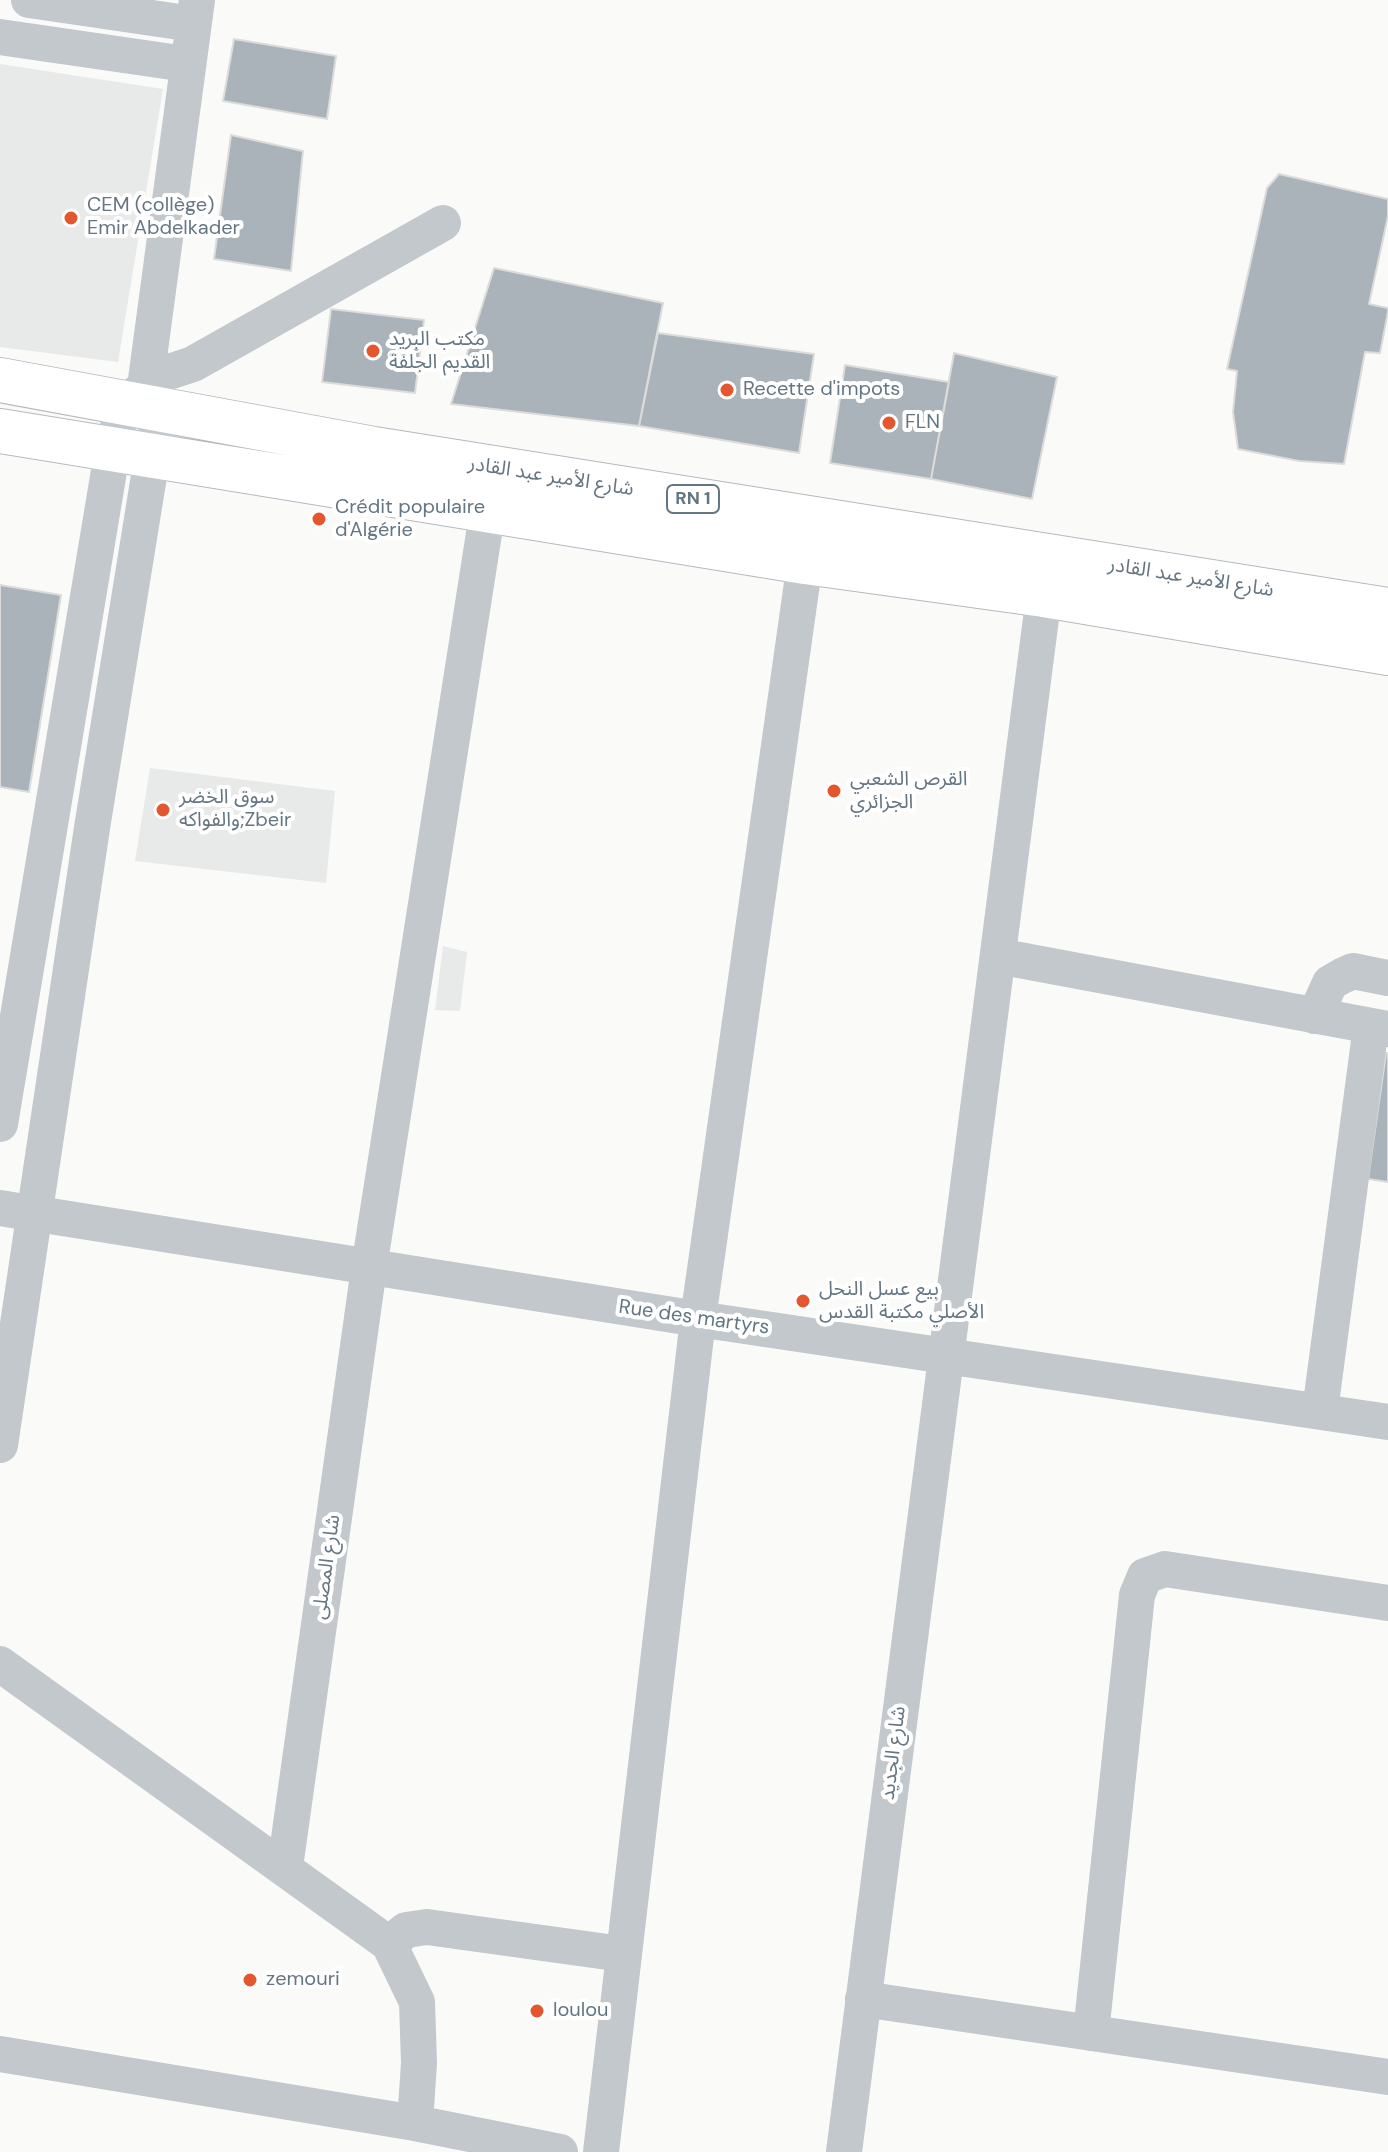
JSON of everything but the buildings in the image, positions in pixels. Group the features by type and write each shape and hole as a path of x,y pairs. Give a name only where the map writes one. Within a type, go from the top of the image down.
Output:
{"main road":[{"name":"شارع الأمير عبد القادر","path":"0,380 144,392 390,452 1388,610"},
{"name":"شارع الأمير عبد القادر","path":"0,431 805,562 1044,595 1388,653"}],"street":[{"path":"0,1124 50,821 144,392 195,12 29,0"},
{"path":"0,37 186,64"},
{"path":"144,392 172,371 193,364 443,223"},
{"path":"0,1445 17,1210 92,828 133,451"},
{"name":"شارع المصلى","path":"285,1867 369,1268 488,508"},
{"path":"601,2152 698,1319 805,562"},
{"name":"شارع الجديد","path":"844,2152 1044,595"},
{"path":"50,821 92,828"},
{"path":"998,956 1380,1028 1320,1411"},
{"path":"1315,1016 1330,983 1342,976 1353,971 1388,978"},
{"name":"Rue des martyrs","path":"17,1210 698,1319 1388,1422"},
{"path":"1091,2033 1137,1595 1145,1576 1165,1569 1388,1603"},
{"path":"0,1664 389,1944 417,2002 419,2063 415,2123"},
{"path":"389,1944 406,1930 427,1927 622,1954"},
{"path":"863,1999 1388,2077"},
{"path":"0,2054 415,2123 560,2152"}],"shaded area":[{"name":"CEM (collège) Emir Abdelkader","path":"0,64 163,89 118,362 0,347"},
{"path":"150,768 335,791 326,883 135,861"},
{"path":"443,946 467,952 460,1011 435,1010"}],"place":[{"name":"CEM (collège) Emir Abdelkader","path":"71,218"},
{"name":"مكتب البريد القديم الجلفة","path":"373,351"},
{"name":"Recette d'impots","path":"727,390"},
{"name":"FLN","path":"889,423"},
{"name":"Crédit populaire d'Algérie","path":"319,519"},
{"name":"القرص الشعبي الجزائري","path":"834,791"},
{"name":"سوق الخضر والفواكه;Zbeir","path":"163,810"},
{"name":"بيع عسل النحل الأصلي مكتبة القدس","path":"803,1301"},
{"name":"zemouri","path":"250,1980"},
{"name":"loulou","path":"537,2011"}]}
